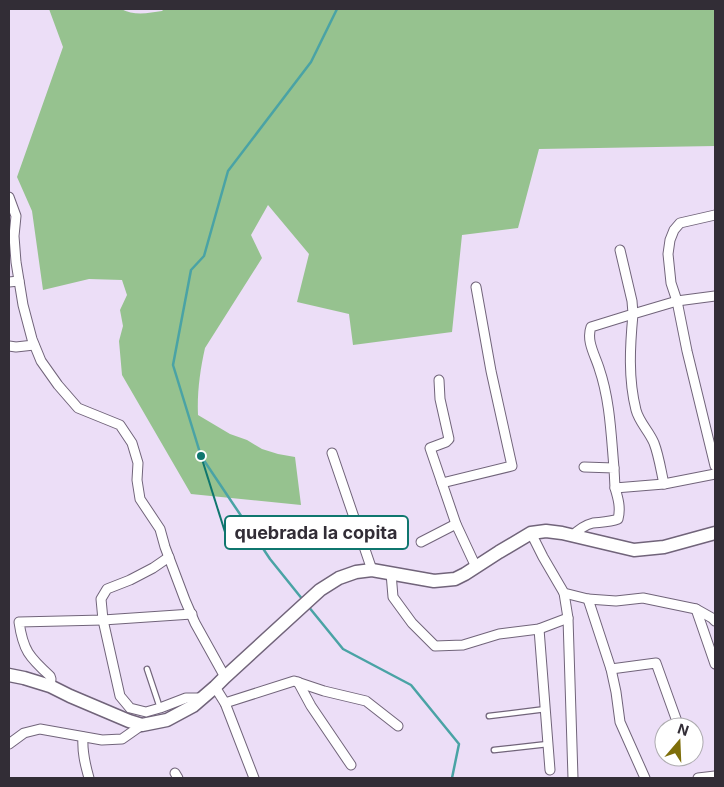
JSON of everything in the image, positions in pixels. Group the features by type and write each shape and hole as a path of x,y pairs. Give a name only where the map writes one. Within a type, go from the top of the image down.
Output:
{"main road":[{"path":"9,675 50,686 142,725 167,720 193,706 203,698 320,590 339,578 356,572 372,570 434,581 455,579 531,533 546,531 634,550 664,546 715,533"}],"street":[{"path":"9,197 16,216 14,236 19,281 27,322 40,361 78,408 120,425 132,443 138,463 137,480 140,499 160,529 168,556 192,614 225,677"},
{"path":"715,215 680,223 674,230 670,240 668,254 671,283 677,301 715,466"},
{"path":"620,250 632,301 630,380 636,411 655,445 664,484"},
{"path":"9,282 19,281"},
{"path":"442,483 512,466 491,371 476,287"},
{"path":"572,536 579,529 618,519 620,513 615,488 610,418 606,393 589,337 591,328 677,301 715,296"},
{"path":"9,346 34,345"},
{"path":"439,380 440,399 448,439 446,442 430,448 456,524 476,567"},
{"path":"332,454 372,570"},
{"path":"584,467 614,468"},
{"path":"615,488 664,484 715,474"},
{"path":"421,542 456,524"},
{"path":"531,533 542,557 564,593 568,618 572,778"},
{"path":"168,556 153,568 107,589 101,599 103,620 120,696 130,708 146,712 186,698 203,698"},
{"path":"391,573 393,597 412,623 435,646 463,645 499,634 539,629 568,618"},
{"path":"564,593 588,599 616,601 643,598 696,609 715,621"},
{"path":"588,599 612,669 620,722 645,778"},
{"path":"696,609 715,664"},
{"path":"50,686 50,676 32,659 24,648 19,622 103,620 192,614"},
{"path":"539,629 550,770"},
{"path":"612,669 656,663 675,717"},
{"path":"225,703 294,681 324,691 366,701 398,726"},
{"path":"298,682 311,706 350,765"},
{"path":"215,687 225,703 254,778"},
{"path":"9,744 24,733 40,729 102,740 122,739 142,725"},
{"path":"84,737 82,747 89,778"},
{"path":"698,778 715,776"}],"lane":[{"path":"147,669 160,708"},
{"path":"489,716 546,709"},
{"path":"494,750 548,744"}],"green space":[{"path":"49,9 121,9 131,13 142,13 162,11 164,9 715,9 715,146 539,149 518,228 462,235 452,332 353,345 349,314 297,302 309,254 268,205 251,235 262,258 205,348 199,382 198,415 230,434 247,440 262,449 295,457 301,505 191,494 122,375 119,341 123,326 120,310 127,295 122,280 89,279 43,290 32,211 17,177 63,47"}],"waterway":[{"path":"303,600 270,559 201,456 173,365 191,270 204,256 228,171 311,62 337,9"},
{"path":"308,606 343,649 411,685 459,744 452,778"}],"place":[{"name":"quebrada la copita","path":"201,456"}]}
